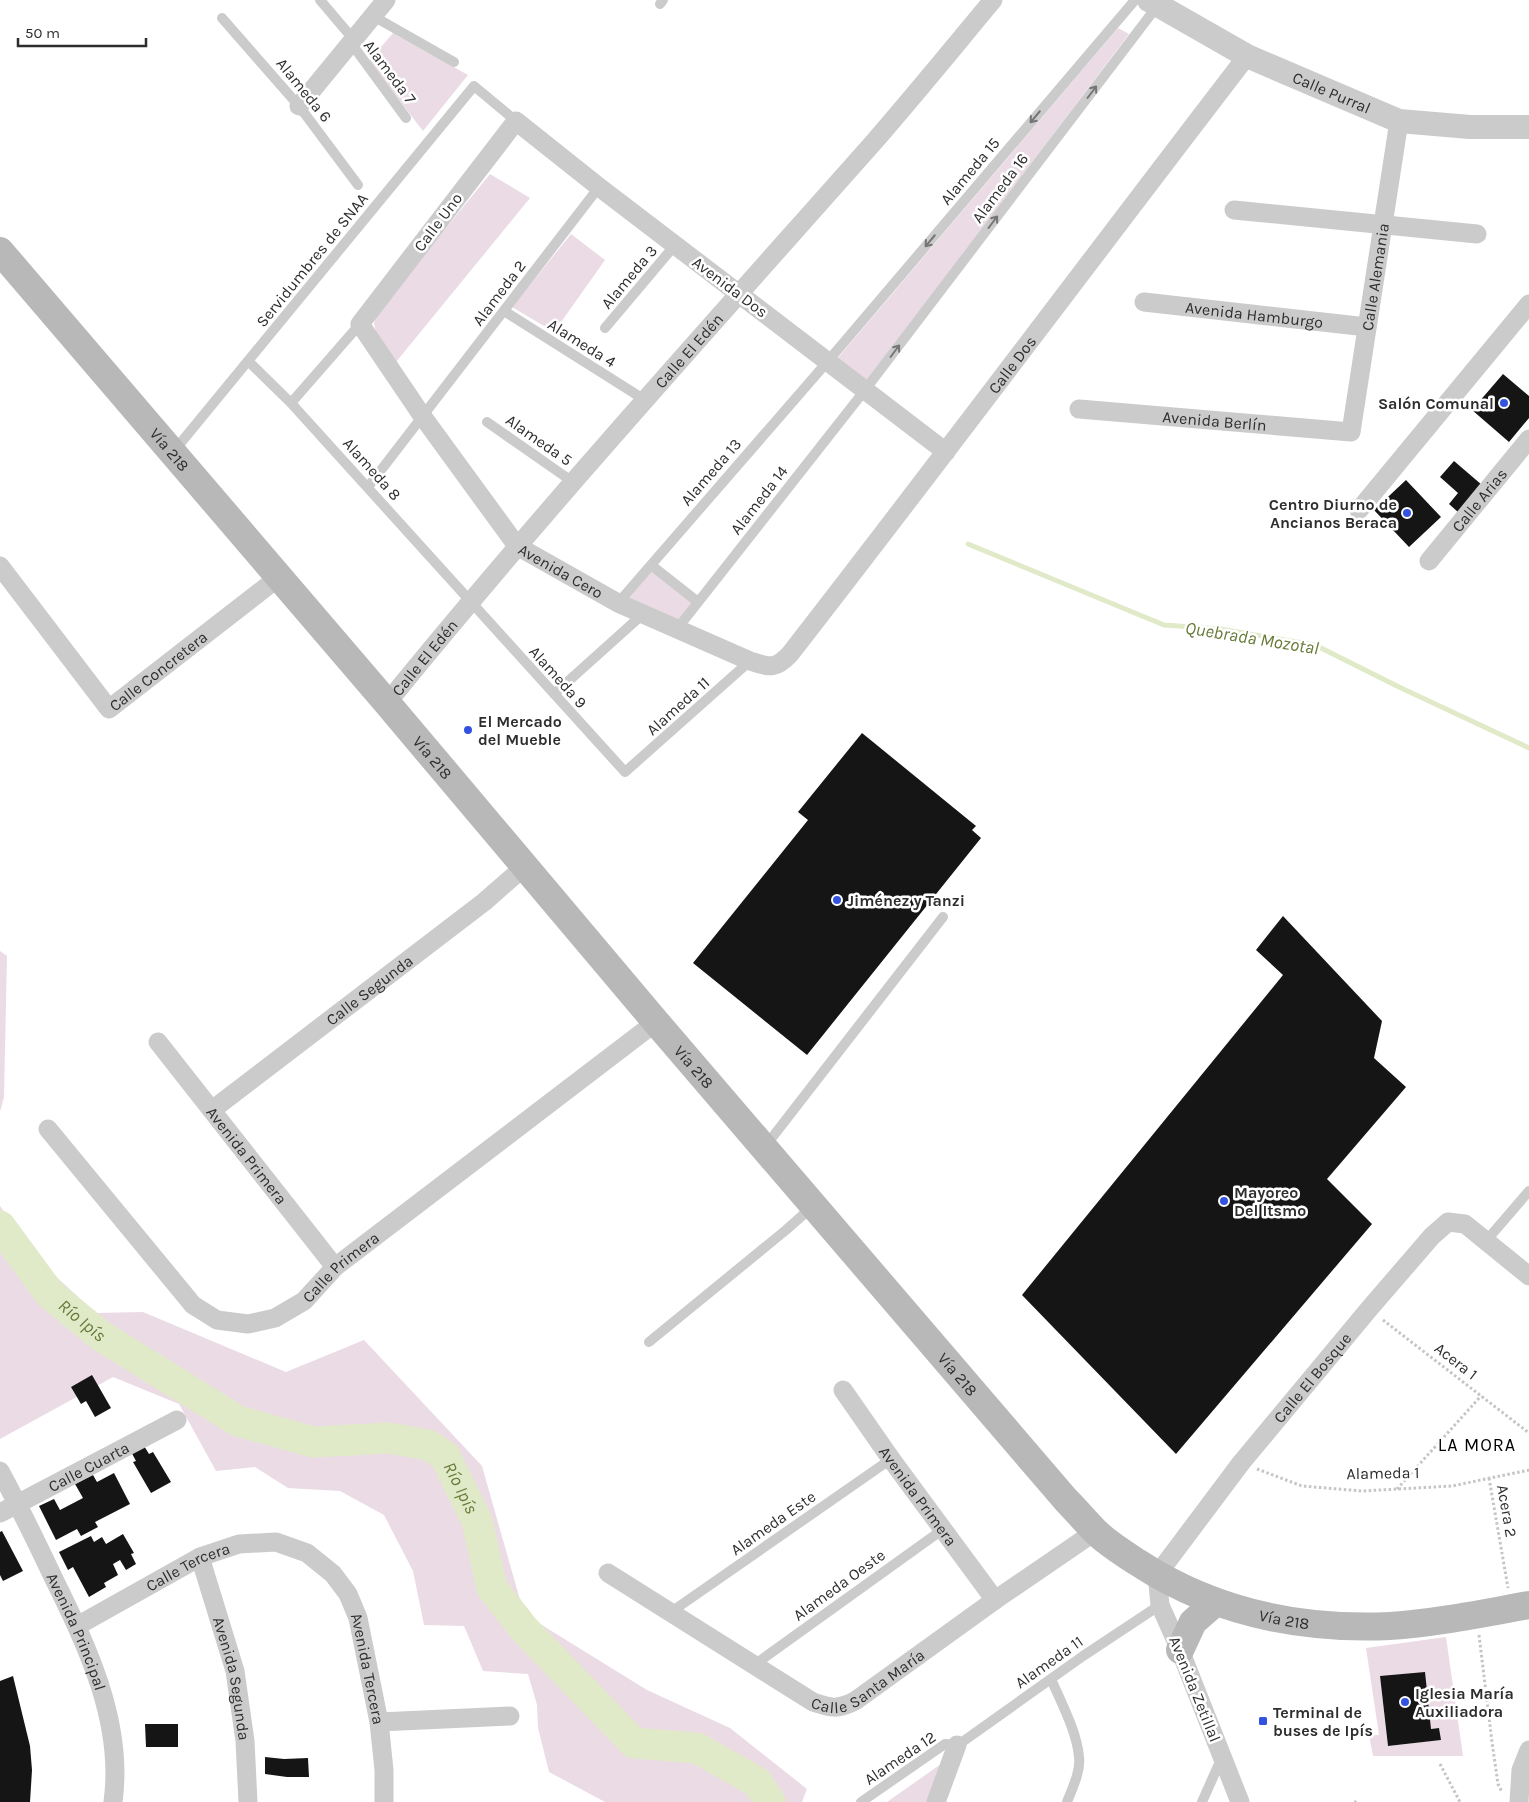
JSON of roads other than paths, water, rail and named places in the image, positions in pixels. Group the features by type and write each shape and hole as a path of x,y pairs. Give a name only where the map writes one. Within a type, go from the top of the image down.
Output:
{"main road":[{"name":"Vía 218","path":"0,251 173,452 764,1149 1066,1500 1096,1531 1126,1555 1156,1575 1216,1602 1280,1620 1328,1626 1391,1626 1476,1615 1520,1606"},
{"path":"1180,1650 1193,1622 1216,1602"}],"street":[{"path":"300,106 386,0"},
{"name":"Calle El Edén","path":"386,703 469,601 874,141 993,0"},
{"name":"Calle Purral","path":"1154,3 1247,56 1398,121 1470,127 1529,127"},
{"name":"Calle Dos","path":"771,667 781,664 790,654 1247,56"},
{"name":"Avenida Dos","path":"516,120 738,294 946,452"},
{"name":"Calle Uno","path":"360,324 516,120"},
{"name":"Calle Alemania","path":"1351,432 1398,121"},
{"path":"1234,210 1477,234"},
{"name":"Avenida Hamburgo","path":"1144,302 1366,327"},
{"path":"1359,510 1529,304"},
{"name":"Avenida Cero","path":"360,324 423,417 517,546 618,603 750,661 771,667"},
{"name":"Avenida Berlín","path":"1079,409 1351,432"},
{"name":"Calle Arias","path":"1429,561 1529,439"},
{"name":"Calle Concretera","path":"0,566 109,709 279,577"},
{"name":"Calle Segunda","path":"212,1110 484,902 524,867"},
{"name":"Calle Primera","path":"48,1129 192,1305 217,1320 248,1324 275,1318 304,1301 335,1267 656,1022"},
{"name":"Avenida Primera","path":"158,1042 335,1267"},
{"name":"Calle El Bosque","path":"1156,1575 1241,1463 1432,1236 1448,1222 1465,1224 1486,1241"},
{"path":"1486,1241 1529,1276"},
{"name":"Avenida Primera","path":"843,1390 942,1530 995,1600"},
{"name":"Calle Cuarta","path":"0,1513 177,1420"},
{"name":"Avenida Principal","path":"0,1471 77,1626 101,1686 114,1744 113,1802"},
{"name":"Calle Santa María","path":"608,1573 812,1702 827,1707 841,1708 855,1701 995,1600 1096,1531"},
{"name":"Calle Tercera","path":"77,1626 200,1557 239,1544 276,1542 307,1553"},
{"name":"Avenida Tercera","path":"307,1553 333,1574 348,1594 358,1618 378,1722 384,1770 384,1802"},
{"name":"Avenida Segunda","path":"200,1557 235,1671 245,1741 248,1802"},
{"name":"Avenida Zetillal","path":"1156,1575 1160,1605 1180,1650 1240,1802"},
{"path":"378,1722 510,1716"},
{"path":"936,1802 957,1745"},
{"path":"1511,1799 1529,1750"}],"lane":[{"path":"320,0 352,42"},
{"name":"Alameda 15","path":"828,361 1135,0"},
{"name":"Alameda 16","path":"865,390 1154,3"},
{"path":"374,16 454,62"},
{"name":"Alameda 6","path":"222,18 300,106 358,185"},
{"name":"Alameda 7","path":"352,42 406,118"},
{"name":"Servidumbres de SNAA","path":"173,452 474,86 516,120"},
{"name":"Alameda 2","path":"423,417 599,186"},
{"name":"Alameda 3","path":"605,328 675,245"},
{"name":"Alameda 4","path":"504,311 645,400"},
{"path":"291,403 360,324"},
{"name":"Alameda 8","path":"248,361 291,403 469,601"},
{"name":"Alameda 13","path":"618,603 828,361"},
{"name":"Alameda 14","path":"677,629 865,390"},
{"path":"368,487 423,417"},
{"name":"Alameda 5","path":"487,422 573,482"},
{"path":"651,565 698,602"},
{"name":"Alameda 9","path":"469,601 625,772"},
{"path":"554,694 643,614"},
{"name":"Alameda 11","path":"625,772 750,661"},
{"path":"764,1149 943,917"},
{"path":"1486,1241 1529,1191"},
{"path":"649,1342 813,1206"},
{"name":"Alameda Este","path":"671,1612 891,1459"},
{"name":"Alameda Oeste","path":"754,1665 942,1530"},
{"name":"Alameda 11","path":"957,1745 1160,1605"},
{"path":"1051,1679 1074,1734 1080,1758 1067,1802"},
{"name":"Alameda 12","path":"862,1802 945,1744 957,1745"},
{"path":"1202,1802 1223,1756"}],"waterway":[{"name":"Quebrada Mozotal","path":"968,544 1164,625 1220,629 1315,645 1529,748"},
{"name":"Río Ipís","path":"0,1226 50,1294 101,1336 238,1421 313,1442 389,1438 428,1445 445,1456 477,1521 492,1588 524,1629 634,1743 697,1748 757,1782 770,1802"}],"place":[{"name":"Salón Comunal","path":"1504,403"},
{"name":"Centro Diurno de Ancianos Beraca","path":"1407,513"},
{"name":"El Mercado del Mueble","path":"468,730"},
{"name":"Jiménez y Tanzi","path":"837,900"},
{"name":"Mayoreo Del Itsmo","path":"1224,1201"},
{"name":"Iglesia María Auxiliadora","path":"1405,1702"},
{"name":"Terminal de buses de Ipís","path":"1263,1721"}],"district":[{"name":"LA MORA","path":"1477,1445"}]}
